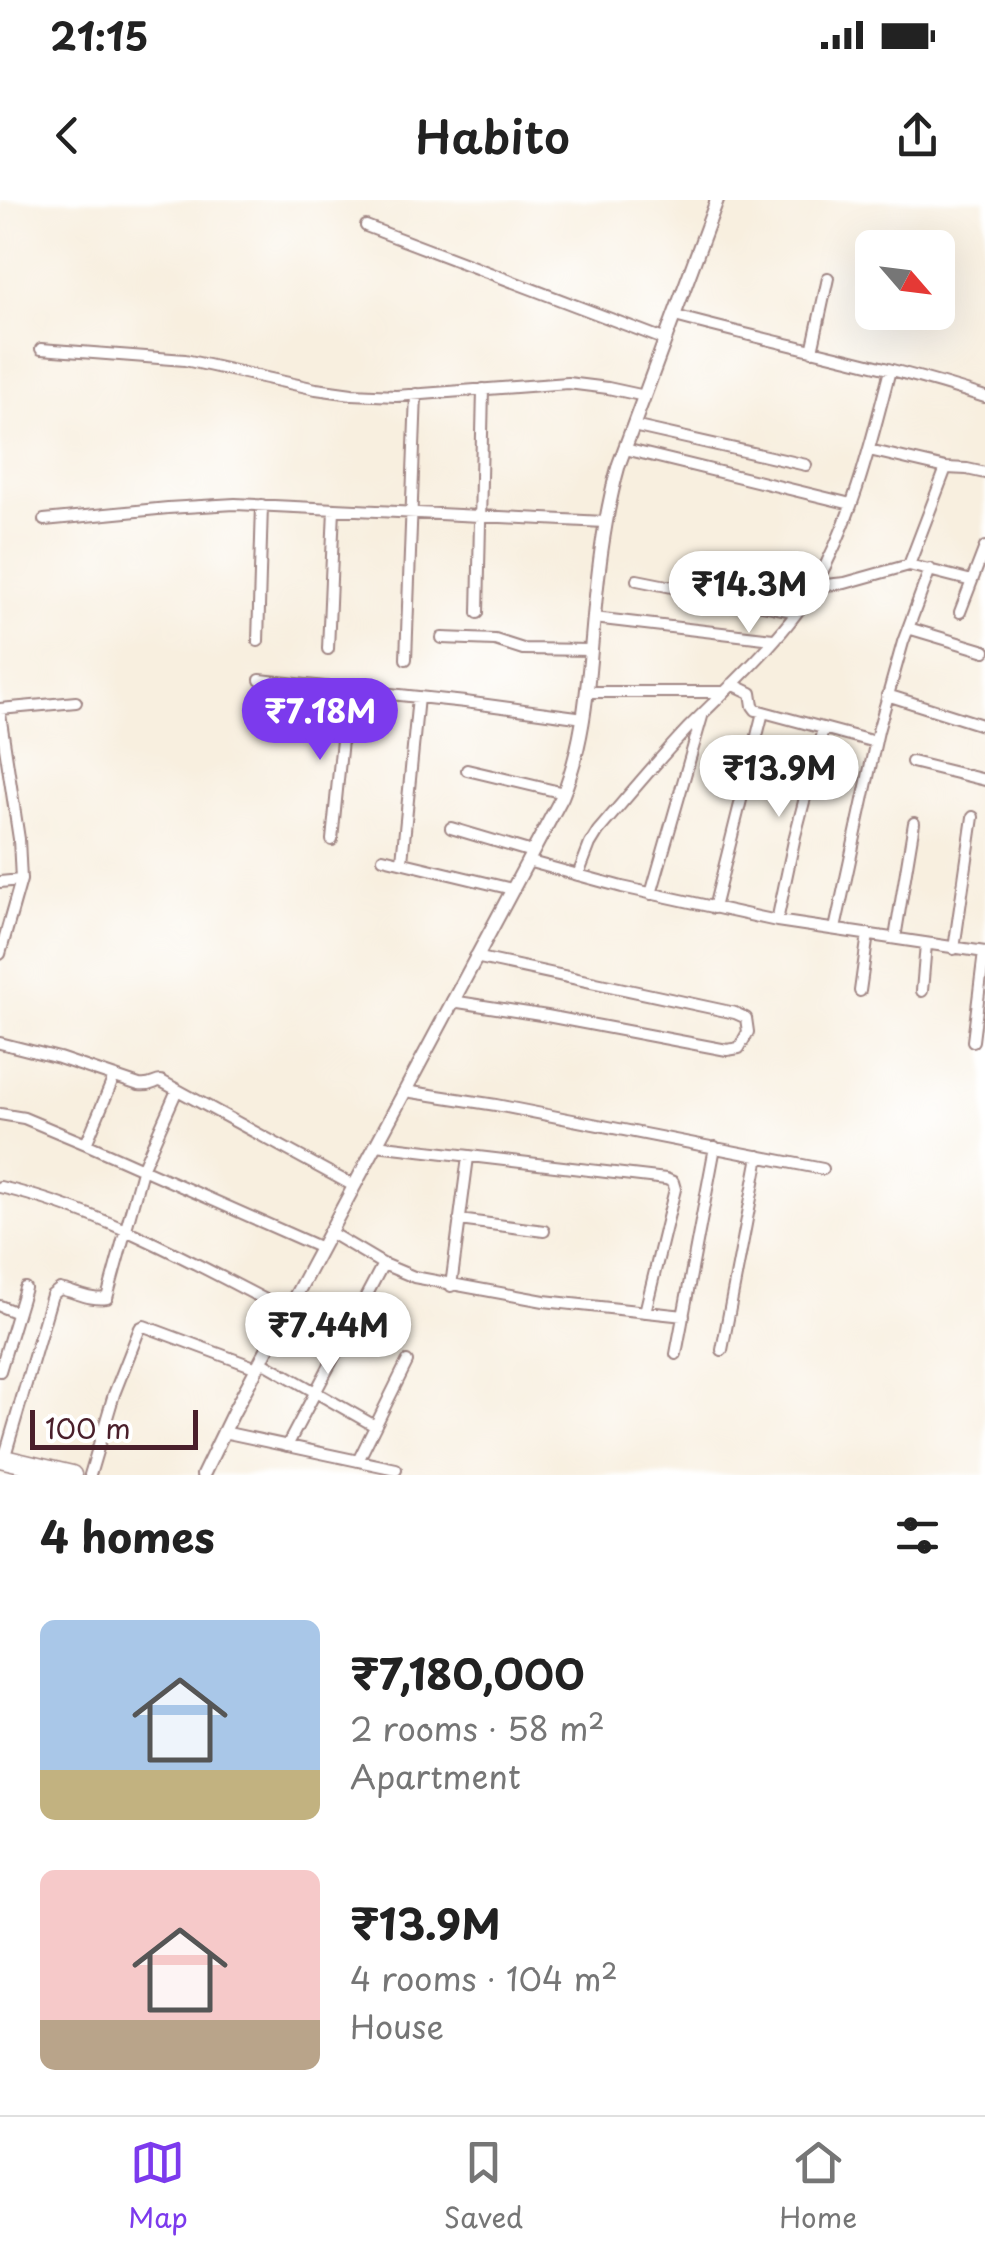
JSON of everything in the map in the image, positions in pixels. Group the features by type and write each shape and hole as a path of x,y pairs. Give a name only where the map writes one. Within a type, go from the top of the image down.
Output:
{"main road":[{"path":"2,1458 72,1475"}],"street":[{"path":"202,1475 564,794 574,769 584,718 609,498 717,200"},
{"path":"366,226 666,340"},
{"path":"812,352 828,278"},
{"path":"675,316 936,381 985,398"},
{"path":"41,349 185,360 352,394 396,396 568,383 644,396"},
{"path":"578,875 598,831 665,752 797,612 815,586 842,532 890,370"},
{"path":"478,612 483,389"},
{"path":"406,659 416,394"},
{"path":"634,426 806,465"},
{"path":"625,449 851,504"},
{"path":"869,450 946,468 985,472"},
{"path":"910,565 946,468"},
{"path":"44,520 168,508 262,505 605,522"},
{"path":"258,642 262,505"},
{"path":"328,649 334,508"},
{"path":"960,612 985,547"},
{"path":"815,586 845,583 910,565 972,581"},
{"path":"835,929 887,694 930,569"},
{"path":"637,580 797,612"},
{"path":"594,618 773,639"},
{"path":"908,628 985,651"},
{"path":"442,638 495,640 522,649 591,650"},
{"path":"260,680 584,718"},
{"path":"587,692 727,688 751,694 753,706 763,712 876,742"},
{"path":"332,840 347,690"},
{"path":"887,694 985,726"},
{"path":"402,861 418,697"},
{"path":"0,954 20,880 19,839 6,794 0,711 76,702"},
{"path":"651,894 704,712"},
{"path":"714,908 763,712"},
{"path":"777,921 823,728"},
{"path":"912,762 985,780"},
{"path":"467,770 564,794"},
{"path":"954,949 973,816"},
{"path":"895,938 914,823"},
{"path":"451,828 578,875 651,894 777,921 984,952 973,1041"},
{"path":"383,858 512,889"},
{"path":"0,882 20,880"},
{"path":"860,992 868,934"},
{"path":"922,991 926,944"},
{"path":"452,1000 727,1050 740,1048 748,1032 746,1018 736,1013 475,957"},
{"path":"0,1043 148,1086 161,1081 354,1186"},
{"path":"86,1144 114,1076"},
{"path":"2,1458 52,1294 60,1289 107,1298 142,1168 177,1090"},
{"path":"405,1091 496,1105 823,1170"},
{"path":"0,1114 24,1118 321,1248"},
{"path":"376,1145 673,1182 675,1189 645,1312"},
{"path":"676,1354 715,1147"},
{"path":"722,1350 759,1156"},
{"path":"451,1286 468,1157"},
{"path":"0,1187 64,1206 124,1230 288,1311"},
{"path":"460,1220 544,1231"},
{"path":"329,1232 414,1278 544,1301 684,1316"},
{"path":"287,1446 383,1264"},
{"path":"0,1370 24,1288"},
{"path":"0,1306 17,1313"},
{"path":"90,1475 114,1394 144,1326 259,1365 375,1426"},
{"path":"358,1461 407,1362"},
{"path":"223,1432 396,1469"}]}
